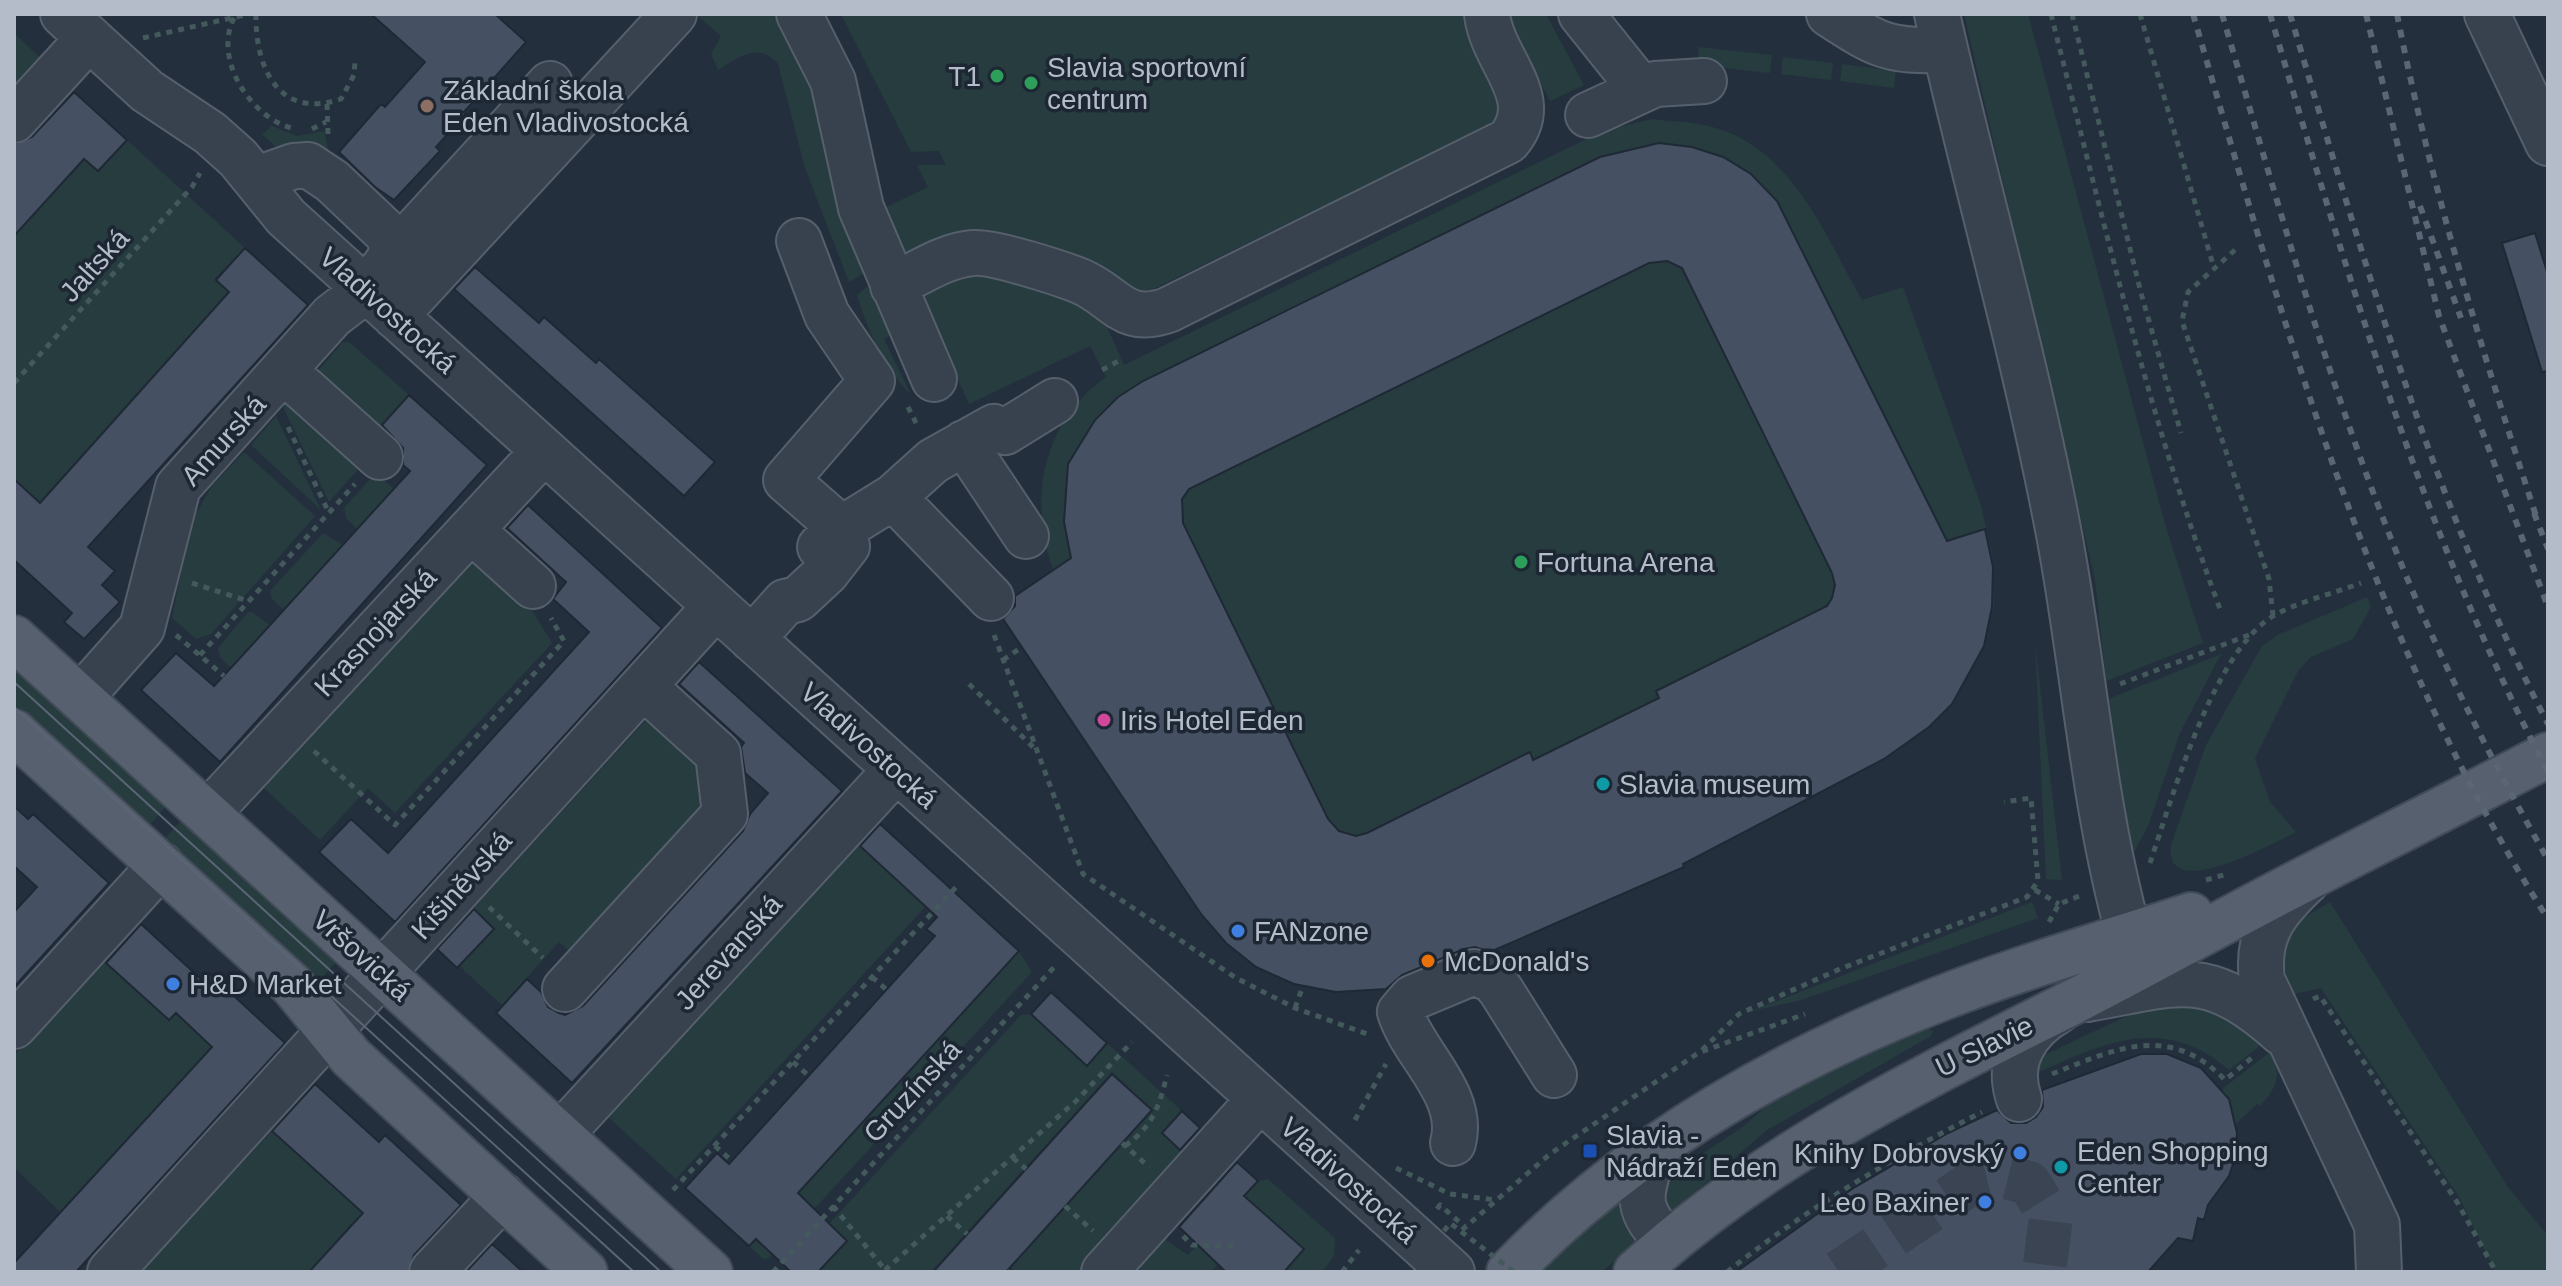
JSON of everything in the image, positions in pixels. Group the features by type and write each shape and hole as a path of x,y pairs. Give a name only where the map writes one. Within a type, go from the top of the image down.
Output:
{"main road":[{"name":"Vršovická","path":"14,638 710,1272"},
{"path":"14,732 292,985 351,1057 585,1272"},
{"name":"U Slavie","path":"1636,1272 1668,1242 1765,1169 1842,1120 1910,1082 2073,1002 2315,873 2548,755"},
{"name":"U Slavie","path":"1512,1272 1566,1218 1654,1149 1749,1087 1799,1060 1939,999 2315,873"}],"street":[{"path":"377,300 674,14"},
{"path":"799,14 833,81 861,208 893,286 918,389"},
{"path":"893,286 960,255 984,253 1080,281 1128,313 1153,315 1168,310 1508,141 1519,128 1524,109 1493,40 1487,14"},
{"path":"1581,14 1641,89"},
{"path":"1829,14 1875,44 1902,51 1941,32 2039,432 2059,533 2082,694 2131,878 2129,935 2102,973 2073,1002 2037,1027 2019,1051 2014,1080 2016,1096"},
{"path":"2487,14 2548,143"},
{"path":"14,120 86,34"},
{"name":"Vladivostocká","path":"86,34 147,91 210,133 257,179 286,217 1260,1099 1451,1246"},
{"path":"1588,115 1641,89 1669,81 1704,81"},
{"path":"377,300 402,245 550,84"},
{"name":"Vladivostocká","path":"147,91 182,142 230,189 286,217"},
{"path":"257,179 294,166 308,165 332,181 389,235 393,255 377,300"},
{"path":"752,639 785,602 798,599 836,563 847,546 842,529 786,480 872,381 827,315 799,241"},
{"name":"Amurská","path":"80,698 133,641 153,591 178,487 332,316 377,300"},
{"path":"276,380 380,457"},
{"path":"842,529 875,511 948,452 994,427 1005,432 1055,401"},
{"name":"Krasnojarská","path":"207,814 544,451"},
{"path":"948,452 1026,536"},
{"path":"893,497 980,587"},
{"path":"471,530 533,586"},
{"name":"Kišiněvská","path":"110,1272 716,606"},
{"path":"554,974 725,814 718,754 643,686"},
{"name":"Jerevanská","path":"560,1135 896,770"},
{"path":"14,1026 161,865"},
{"path":"2277,1043 2262,980 2261,945 2267,925 2280,906 2315,873"},
{"path":"2048,962 2091,926 2131,878"},
{"path":"1453,1143 1456,1130 1453,1108 1400,1012 1412,998 1474,972 1492,980 1554,1075"},
{"path":"2073,1002 2186,982 2206,985 2241,1001 2313,1084 2377,1225 2379,1272"},
{"path":"1104,1272 1260,1099"},
{"path":"1654,1149 1641,1206 1645,1217 1668,1242"},
{"path":"432,1272 503,1196"}],"path":[{"path":"86,34 137,39 249,14"},
{"path":"256,14 258,49 263,64 294,102 307,106 341,99 354,75 355,62"},
{"path":"2051,14 2121,297 2155,419 2220,609"},
{"path":"2072,14 2141,293 2181,433"},
{"path":"2140,14 2214,268"},
{"path":"234,18 227,31 227,46 247,95 271,119 297,130"},
{"path":"307,130 326,122"},
{"name":"Jaltská","path":"14,383 192,187 200,172"},
{"path":"2235,250 2188,292 2182,321 2269,579 2273,616"},
{"path":"1102,370 1122,359"},
{"path":"276,380 329,513"},
{"path":"918,389 930,448 948,452"},
{"path":"200,655 380,457"},
{"path":"2131,878 2192,740 2238,650 2273,616 2361,583"},
{"path":"287,727 395,825 564,641 533,586"},
{"path":"980,587 1003,660 1083,874 1201,955 1295,1008 1380,1038"},
{"path":"153,591 248,601"},
{"path":"153,591 200,655 224,676"},
{"path":"2082,694 2110,688 2250,635"},
{"path":"1003,660 1022,647"},
{"path":"969,684 1037,750"},
{"path":"1451,1246 1465,1227 1550,1154 1698,1053 1739,1014 1840,969 2027,897 2035,890 2038,881 2031,798 2004,802"},
{"path":"2204,880 2230,873"},
{"path":"672,1192 959,884"},
{"path":"2035,890 2059,904"},
{"path":"478,897 554,974"},
{"name":"Gruzínská","path":"773,1272 1082,938"},
{"path":"872,977 888,991"},
{"path":"1295,1008 1303,986"},
{"path":"2309,1001 2320,996 2457,1202 2496,1272"},
{"path":"1698,1053 1809,1012"},
{"path":"833,1206 886,1271 1076,1101 1132,1042"},
{"path":"1727,1272 1777,1232 1850,1185 2016,1096 2116,1049 2152,1044 2191,1054 2225,1080 2277,1043"},
{"path":"1355,1120 1388,1060"},
{"path":"793,1062 809,1076"},
{"path":"1125,1146 1142,1134 1157,1114 1167,1075"},
{"path":"1076,1101 1083,1106"},
{"path":"715,1146 732,1161"},
{"path":"1013,1158 1026,1169"},
{"path":"1395,1167 1450,1194 1496,1200"},
{"path":"1157,1213 1192,1245 1235,1246"},
{"path":"1454,1215 1465,1227"},
{"path":"947,1216 967,1234"},
{"path":"1451,1246 1450,1223 1512,1272"},
{"path":"1342,1272 1359,1250"}],"green space":[{"path":"695,14 771,14 780,21 816,87 866,272 849,282 805,168 778,64 771,57 756,53 740,57 718,70 711,54 721,36"},
{"path":"841,14 1473,14 1509,116 1139,296 902,259 878,211 928,187 917,165 946,165 939,151 911,152"},
{"path":"1505,14 1546,14 1584,85 1550,101"},
{"path":"1964,14 2028,14 2165,524 2203,643 2106,681 2095,580"},
{"path":"14,33 47,64 14,99"},
{"path":"1699,47 1772,55 1770,73 1697,65"},
{"path":"1783,57 1833,63 1831,80 1781,74"},
{"path":"1842,64 1896,71 1894,88 1840,81"},
{"name":"Fortuna Arena","path":"1652,119 1707,126 1750,144 1771,160 1807,203 1862,300 1903,287 1981,505 1992,555 1994,603 1981,651 1889,753 1709,851 1435,975 1367,990 1307,986 1279,977 1252,962 1226,941 1201,914 996,608 1053,569 1045,543 1042,516 1046,464 1067,417 1084,396 1106,377 1090,346 969,404 919,293 966,269 1085,298 1104,320 1124,365 1605,130"},
{"path":"272,126 297,136 324,131 330,159 279,150 262,134"},
{"path":"127,140 245,248 214,279 229,292 40,502 14,479 14,236 84,159 98,171"},
{"path":"871,283 895,333 884,339 911,395 885,361 861,309 857,295"},
{"path":"343,342 349,342 409,395 371,436 309,381"},
{"path":"296,392 362,465 329,502 283,407"},
{"path":"276,416 321,510 251,445"},
{"path":"244,452 315,516 211,634 196,639 172,618 191,522 212,486"},
{"path":"372,477 382,478 394,489 357,529 346,518 344,508"},
{"path":"323,533 343,545 284,610 272,599 270,591"},
{"path":"475,558 533,612 552,643 395,813 368,788 320,840 264,788"},
{"path":"2367,597 2371,607 2353,639 2311,657 2298,671 2255,758 2270,802 2296,832 2222,865 2184,870 2173,862 2171,845 2206,745 2262,646 2278,635"},
{"path":"252,612 270,625 231,668 220,657 218,648 247,613"},
{"path":"2035,642 2062,880 2046,879"},
{"path":"14,653 172,799 142,834 14,718"},
{"path":"2221,654 2180,733 2148,826 2133,854 2119,803 2108,699"},
{"path":"646,720 709,778 712,806 584,964 559,942 502,1005 459,966 494,929 473,909"},
{"path":"188,813 349,971 347,973 335,963 312,989 156,848"},
{"path":"857,842 926,906 676,1179 607,1116"},
{"path":"2032,902 2038,918 1798,1001 1751,1011"},
{"path":"2330,902 2508,1187 2548,1236 2548,1272 2495,1272 2459,1197 2321,988 2294,994 2283,960 2285,938 2300,920"},
{"path":"1019,951 1032,972 769,1258 763,1259 749,1246"},
{"path":"102,959 169,1019 176,1013 204,1039 220,1038 60,1212 14,1167 14,1055"},
{"path":"2207,1000 2262,1044 2229,1070 2204,1052 2179,1042 2154,1038 2105,1046 2027,1077 2021,1066 2150,1005"},
{"path":"1031,1014 1087,1066 1107,1043 1182,1111 1162,1133 1193,1162 1090,1272 1016,1272 1011,1267 1153,1110 1112,1072 931,1272 818,1272 847,1241 829,1224 1021,1015"},
{"path":"1925,1028 1933,1031 1931,1036 1767,1130 1664,1219 1656,1190 1668,1176 1740,1129 1783,1092"},
{"path":"2270,1052 2277,1074 2274,1087 2260,1106 2257,1104 2236,1124 2222,1089"},
{"path":"272,1131 383,1208 365,1227 355,1220 308,1272 139,1272"},
{"path":"1206,1174 1238,1202 1258,1181 1268,1179 1335,1238 1334,1256 1322,1272 1284,1272 1264,1214 1211,1272 1143,1272 1127,1258 1151,1230 1188,1255 1230,1210 1202,1185"},
{"path":"1627,1196 1643,1234 1602,1272 1537,1272"}],"building":[{"name":"Základní škola Eden Vladivostocká","path":"371,14 495,14 526,42 436,147 440,151 394,200 375,187 339,152 381,104 385,107 425,62"},
{"path":"74,92 127,140 98,171 84,159 14,236 14,144 32,137"},
{"name":"Fortuna Arena","path":"1659,143 1692,147 1723,157 1751,174 1777,201 1947,541 1985,529 1993,567 1992,607 1984,646 1952,704 1929,727 1884,759 1683,864 1684,867 1490,952 1475,947 1464,949 1402,975 1386,989 1336,992 1294,984 1256,967 1226,943 1201,914 1003,619 1015,606 1015,596 1071,558 1064,522 1068,464 1095,420 1118,397 1143,381 1600,157","holes":["1667,261 1682,268 1832,573 1835,585 1832,598 1827,606 1656,691 1659,698 1533,760 1530,752 1367,833 1356,836 1339,831 1328,819 1183,523 1182,499 1189,489 1649,263"]},
{"path":"2535,233 2548,275 2548,371 2542,372 2502,243"},
{"path":"245,248 308,305 88,547 115,571 102,585 120,602 84,639 64,622 72,613 14,560 14,479 40,503 229,292 216,280"},
{"path":"475,267 539,323 544,317 596,363 599,359 715,462 684,496 454,289"},
{"path":"409,395 487,465 220,762 141,690 176,653 214,686 410,471 403,465 403,448 382,425"},
{"path":"528,505 662,628 395,922 319,852 351,819 388,853 589,632 553,599 566,582 507,528"},
{"path":"699,662 842,791 572,1083 496,1013 527,979 541,992 548,1007 559,1013 565,1015 583,1006 743,831 750,814 768,793 745,773 741,747 744,743 679,684"},
{"path":"14,806 28,819 33,814 109,883 14,987 14,912 37,887 14,866"},
{"path":"880,824 1019,951 798,1193 847,1241 818,1272 791,1272 756,1239 749,1246 685,1188 717,1153 729,1164 935,936 926,929 937,917 860,846"},
{"path":"474,909 494,929 457,968 437,949"},
{"path":"141,924 202,980 209,973 285,1043 76,1272 14,1272 14,1263 212,1047 176,1013 169,1020 106,963"},
{"path":"1051,992 1107,1043 1087,1066 1031,1014"},
{"name":"Eden Shopping Center","path":"2141,1054 2167,1054 2201,1068 2229,1099 2237,1133 2235,1158 2229,1176 2208,1205 2204,1220 2198,1218 2193,1241 2178,1238 2148,1272 1736,1272 1852,1189 1948,1133 1997,1110 2011,1123 2026,1123 2036,1117 2043,1107 2042,1090"},
{"path":"1112,1074 1152,1110 1006,1272 933,1272"},
{"path":"315,1084 379,1142 385,1135 461,1205 414,1255 408,1272 309,1272 363,1213 272,1131"},
{"path":"1182,1111 1200,1128 1180,1150 1162,1133"},
{"path":"1237,1162 1258,1181 1244,1196 1304,1249 1284,1272 1226,1272 1179,1227"},
{"path":"492,1244 523,1272 466,1272"}],"tunnel":[{"path":"1839,1272 1976,1180 1997,1175 2029,1183 2051,1218 2044,1272"}],"tram line":[{"path":"14,682 661,1272"},
{"path":"14,707 634,1272"}],"railway":[{"path":"2193,14 2299,365 2382,594 2431,705 2486,814 2548,919"},
{"path":"2222,14 2312,313 2389,534 2464,703 2548,860"},
{"path":"2270,14 2328,208 2425,495 2462,589 2548,772"},
{"path":"2290,14 2344,195 2434,464 2507,639 2548,724"},
{"path":"2366,14 2439,316 2548,607"},
{"path":"2397,14 2442,207 2538,522"},
{"path":"2420,206 2461,318"},
{"path":"2534,513 2548,549"}],"place":[{"name":"T1","path":"997,76"},
{"name":"Slavia sportovní centrum","path":"1031,83"},
{"name":"Základní škola Eden Vladivostocká","path":"427,106"},
{"name":"Fortuna Arena","path":"1521,562"},
{"name":"Iris Hotel Eden","path":"1104,720"},
{"name":"Slavia museum","path":"1603,784"},
{"name":"FANzone","path":"1238,931"},
{"name":"McDonald's","path":"1428,961"},
{"name":"H&D Market","path":"173,984"},
{"name":"Slavia - Nádraží Eden","path":"1590,1151"},
{"name":"Knihy Dobrovský","path":"2020,1153"},
{"name":"Eden Shopping Center","path":"2061,1167"},
{"name":"Leo Baxiner","path":"1985,1202"}]}
